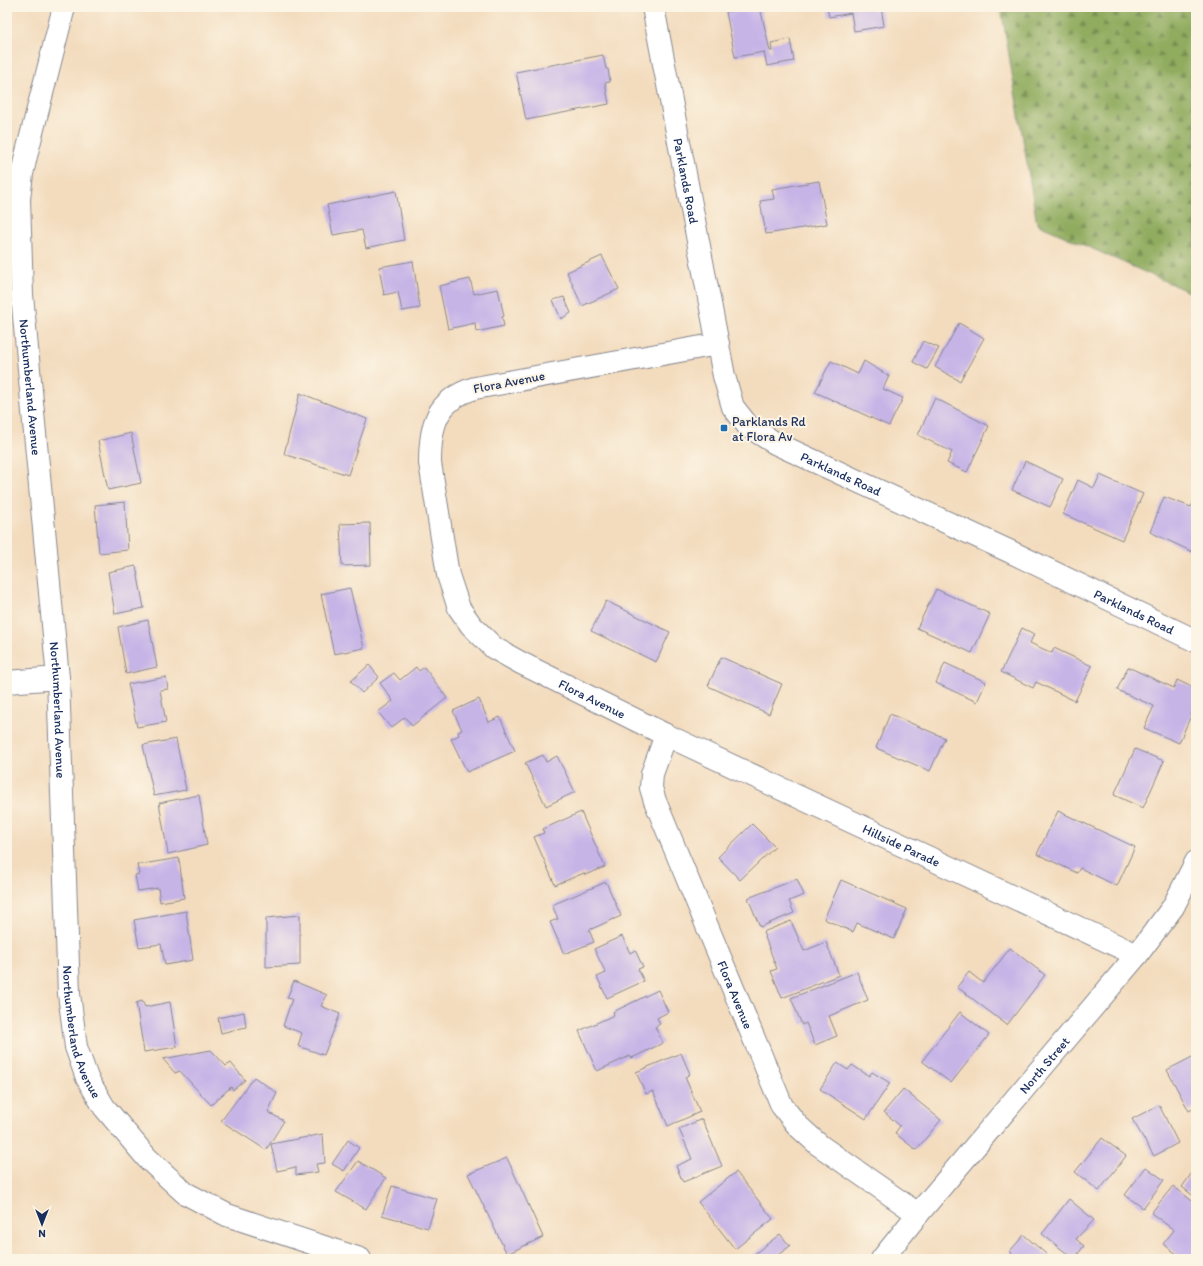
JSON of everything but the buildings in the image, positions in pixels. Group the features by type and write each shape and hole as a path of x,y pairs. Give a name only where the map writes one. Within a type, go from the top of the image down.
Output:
{"street":[{"name":"Northumberland Avenue","path":"64,7 22,174 19,199 15,295 58,678 70,994 76,1047 87,1078 104,1107 147,1158 185,1193 226,1215 360,1259"},
{"name":"Parklands Road","path":"653,7 724,376 733,407 748,426 775,443 1012,552 1196,641"},
{"name":"Flora Avenue","path":"718,344 475,388 462,392 450,400 440,411 433,426 430,444 430,463 448,575 460,608 471,625 494,648 666,735 652,774 652,788 655,802 782,1106 798,1126 819,1145 918,1214"},
{"path":"7,682 58,678"},
{"name":"Hillside Parade","path":"666,735 1137,955"},
{"name":"North Street","path":"882,1259 918,1214 1137,955 1173,906 1196,862"}],"green space":[{"path":"1001,7 1196,7 1196,295 1037,224"}],"place":[{"name":"Parklands Rd at Flora Av","path":"724,428"}]}
